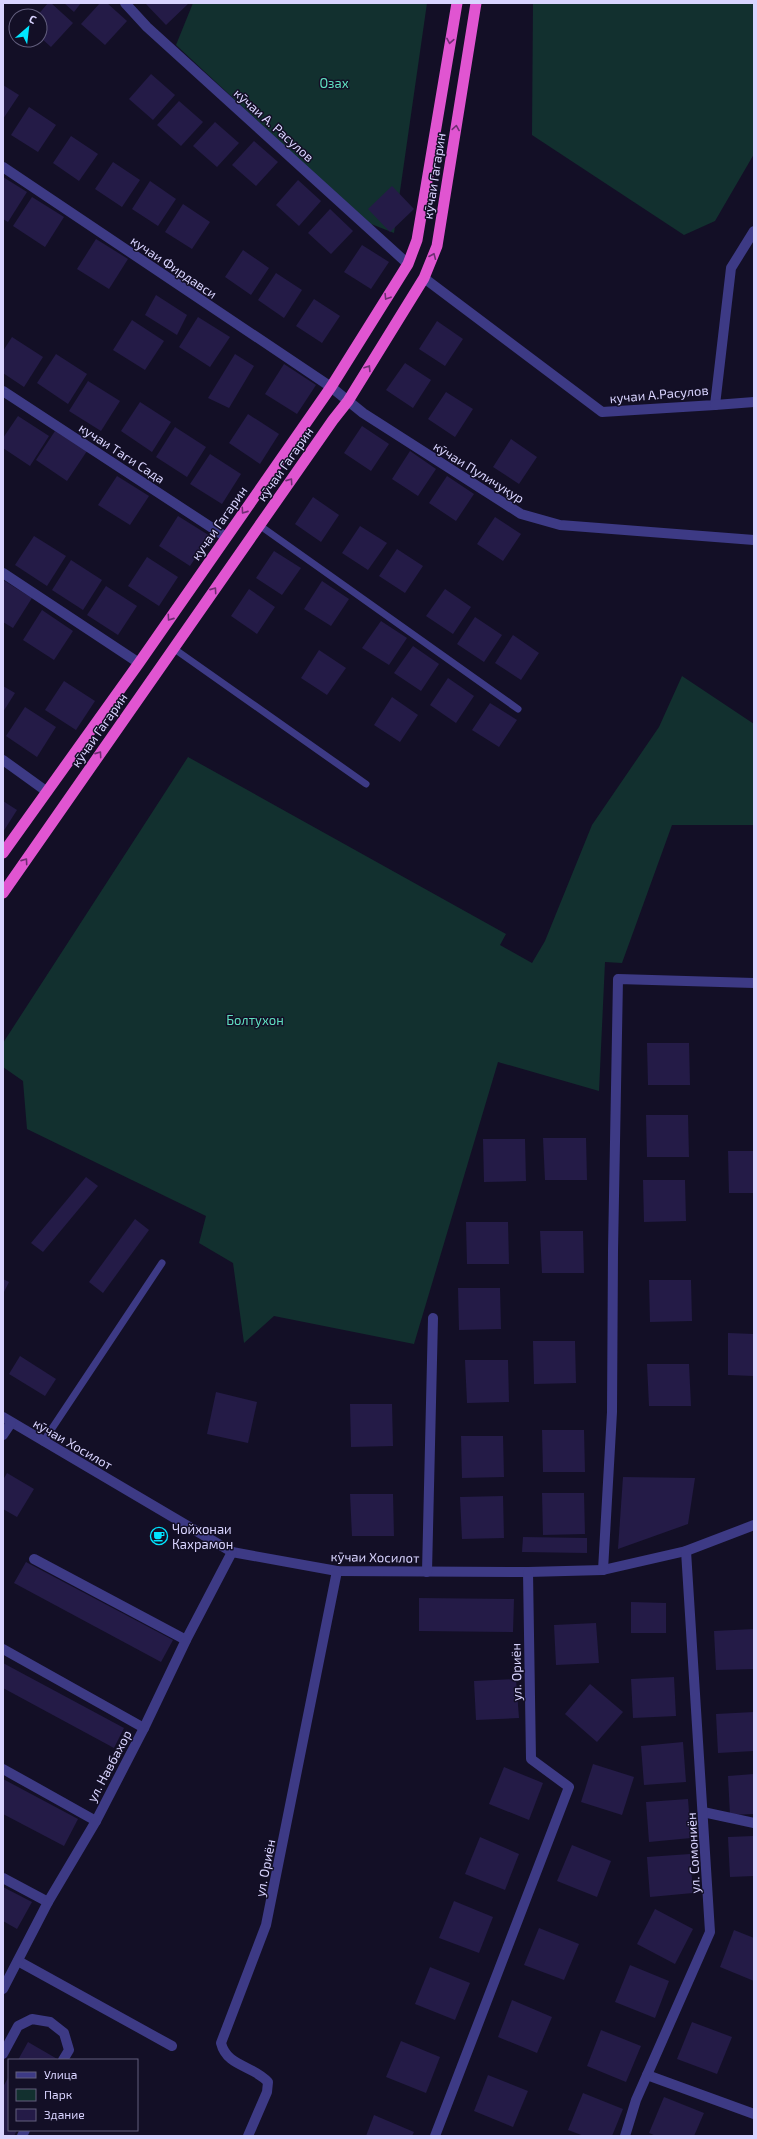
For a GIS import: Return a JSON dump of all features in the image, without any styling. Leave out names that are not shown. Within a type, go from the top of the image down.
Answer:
[{"type":"highway","name":"кӯчаи Гагарин","points":[[408,264],[417,240],[457,3]]},
{"type":"highway","name":"кӯчаи Гагарин","points":[[3,893],[259,525],[348,401],[424,278],[437,246],[476,3]]},
{"type":"highway","name":"кучаи Гагарин","points":[[46,791],[139,663],[331,387],[408,264]]},
{"type":"highway","points":[[3,853],[46,791]]},
{"type":"street","name":"кӯчаи А. Расулов","points":[[125,3],[147,27],[408,264]]},
{"type":"street","name":"кучаи Фирдавси","points":[[3,167],[331,387],[348,401]]},
{"type":"street","name":"кучаи А.Расулов","points":[[424,278],[602,412],[715,405],[731,268],[754,231]]},
{"type":"street","name":"кучаи Таги Сада","points":[[3,391],[226,537]]},
{"type":"street","name":"кӯчаи Пуличуқур","points":[[348,401],[363,413],[521,514],[560,525],[754,540]]},
{"type":"street","points":[[715,405],[754,402]]},
{"type":"street","points":[[3,573],[139,663]]},
{"type":"street","points":[[3,760],[46,791]]},
{"type":"street","points":[[603,1570],[612,1412],[618,978],[754,983]]},
{"type":"street","points":[[427,1572],[433,1318]]},
{"type":"street","points":[[3,1435],[7,1420]]},
{"type":"street","name":"кӯчаи Хосилот","points":[[7,1420],[232,1552],[336,1572],[528,1572],[603,1570],[686,1551],[754,1524]]},
{"type":"street","name":"ул. Сомониён","points":[[625,2136],[636,2100],[710,1932],[686,1551]]},
{"type":"street","name":"ул. Навбахор","points":[[3,1987],[18,1962],[48,1902],[96,1821],[144,1728],[186,1640],[232,1552]]},
{"type":"street","points":[[34,1559],[186,1640]]},
{"type":"street","name":"ул. Ориён","points":[[248,2136],[267,2092],[268,2082],[261,2074],[232,2060],[223,2052],[221,2043],[266,1925],[336,1572]]},
{"type":"street","name":"ул. Ориён","points":[[434,2136],[568,1787],[531,1759],[528,1572]]},
{"type":"street","points":[[3,1650],[144,1728]]},
{"type":"street","points":[[3,1769],[96,1821]]},
{"type":"street","points":[[703,1812],[754,1824]]},
{"type":"street","points":[[3,1878],[48,1902]]},
{"type":"street","points":[[18,1962],[172,2046]]},
{"type":"street","points":[[3,2052],[18,2026],[32,2019],[50,2022],[64,2033],[69,2050],[64,2059]]},
{"type":"street","points":[[647,2075],[754,2114]]},
{"type":"lane","points":[[259,525],[518,709]]},
{"type":"lane","points":[[173,648],[366,784]]},
{"type":"lane","points":[[44,1442],[162,1263]]},
{"type":"green space","name":"Озах","points":[[193,3],[427,3],[394,233],[366,222],[176,45]]},
{"type":"green space","points":[[533,3],[754,3],[754,154],[715,221],[684,235],[532,135]]},
{"type":"green space","name":"Болтухон","points":[[682,676],[754,724],[754,825],[672,825],[622,963],[605,962],[599,1091],[498,1062],[414,1344],[274,1316],[244,1343],[233,1263],[199,1243],[206,1216],[27,1129],[23,1081],[3,1067],[3,1043],[188,757],[506,934],[500,945],[532,963],[545,941],[592,825],[659,727]]},
{"type":"building","points":[[48,3],[51,3],[73,23],[51,47],[48,44],[48,8],[44,8]]},
{"type":"building","points":[[64,3],[81,3],[74,12]]},
{"type":"building","points":[[100,3],[107,3],[127,21],[105,45],[81,24]]},
{"type":"building","points":[[145,3],[189,3],[166,25]]},
{"type":"building","points":[[151,74],[175,95],[153,120],[129,99]]},
{"type":"building","points":[[3,85],[19,95],[3,119]]},
{"type":"building","points":[[179,101],[203,122],[181,146],[157,125]]},
{"type":"building","points":[[29,107],[56,125],[38,152],[11,135]]},
{"type":"building","points":[[215,122],[239,143],[217,167],[193,146]]},
{"type":"building","points":[[71,136],[98,154],[79,181],[53,163]]},
{"type":"building","points":[[254,141],[278,162],[256,186],[232,165]]},
{"type":"building","points":[[113,162],[140,180],[122,207],[95,189]]},
{"type":"building","points":[[3,177],[27,192],[8,222],[3,219]]},
{"type":"building","points":[[298,180],[321,201],[299,226],[276,205]]},
{"type":"building","points":[[150,181],[176,199],[158,226],[132,209]]},
{"type":"building","points":[[392,186],[414,209],[390,232],[368,209]]},
{"type":"building","points":[[32,197],[64,217],[45,247],[13,226]]},
{"type":"building","points":[[183,204],[210,222],[192,249],[165,232]]},
{"type":"building","points":[[330,209],[353,231],[331,254],[308,233]]},
{"type":"building","points":[[96,239],[128,259],[109,289],[77,269]]},
{"type":"building","points":[[362,245],[389,262],[371,289],[344,272]]},
{"type":"building","points":[[243,250],[269,268],[251,295],[225,277]]},
{"type":"building","points":[[276,273],[302,290],[284,318],[258,300]]},
{"type":"building","points":[[156,295],[187,315],[177,335],[145,315]]},
{"type":"building","points":[[314,299],[340,316],[322,343],[296,326]]},
{"type":"building","points":[[198,317],[230,337],[210,367],[179,347]]},
{"type":"building","points":[[132,320],[164,341],[145,370],[113,350]]},
{"type":"building","points":[[437,321],[463,339],[445,366],[419,349]]},
{"type":"building","points":[[12,337],[43,357],[24,387],[3,373],[3,351]]},
{"type":"building","points":[[56,354],[87,374],[68,404],[37,383]]},
{"type":"building","points":[[235,354],[254,366],[229,408],[208,398]]},
{"type":"building","points":[[405,363],[431,380],[413,408],[386,390]]},
{"type":"building","points":[[284,364],[316,385],[297,414],[265,394]]},
{"type":"building","points":[[88,381],[120,401],[101,431],[69,411]]},
{"type":"building","points":[[446,392],[473,409],[455,437],[428,419]]},
{"type":"building","points":[[140,402],[171,422],[152,452],[121,431]]},
{"type":"building","points":[[248,414],[279,434],[260,464],[229,443]]},
{"type":"building","points":[[18,416],[49,436],[30,466],[3,448],[3,438]]},
{"type":"building","points":[[362,426],[389,444],[371,471],[344,453]]},
{"type":"building","points":[[175,427],[206,447],[187,477],[156,457]]},
{"type":"building","points":[[55,431],[87,451],[67,481],[36,460]]},
{"type":"building","points":[[511,439],[537,457],[519,484],[493,467]]},
{"type":"building","points":[[410,451],[436,469],[418,496],[392,479]]},
{"type":"building","points":[[210,454],[241,474],[222,504],[190,484]]},
{"type":"building","points":[[117,476],[149,496],[130,525],[98,505]]},
{"type":"building","points":[[447,476],[474,494],[456,521],[429,503]]},
{"type":"building","points":[[313,497],[339,515],[321,542],[295,524]]},
{"type":"building","points":[[178,516],[210,536],[190,566],[159,546]]},
{"type":"building","points":[[495,517],[521,534],[503,561],[477,544]]},
{"type":"building","points":[[360,526],[387,543],[368,570],[342,553]]},
{"type":"building","points":[[34,536],[66,556],[47,586],[15,565]]},
{"type":"building","points":[[397,549],[423,566],[405,593],[379,576]]},
{"type":"building","points":[[274,551],[301,568],[282,595],[256,578]]},
{"type":"building","points":[[147,557],[178,577],[159,606],[128,586]]},
{"type":"building","points":[[71,560],[102,580],[83,610],[52,590]]},
{"type":"building","points":[[3,580],[32,598],[13,628],[3,622]]},
{"type":"building","points":[[322,581],[349,599],[331,626],[304,609]]},
{"type":"building","points":[[106,586],[137,606],[118,635],[87,615]]},
{"type":"building","points":[[249,589],[275,607],[257,634],[231,616]]},
{"type":"building","points":[[445,589],[471,607],[453,634],[426,616]]},
{"type":"building","points":[[42,610],[73,631],[54,660],[23,640]]},
{"type":"building","points":[[475,617],[502,635],[484,662],[457,644]]},
{"type":"building","points":[[381,621],[407,638],[389,665],[362,648]]},
{"type":"building","points":[[513,635],[539,653],[521,680],[495,663]]},
{"type":"building","points":[[413,646],[439,664],[421,691],[394,673]]},
{"type":"building","points":[[319,650],[346,668],[327,695],[301,678]]},
{"type":"building","points":[[448,678],[474,696],[456,723],[430,705]]},
{"type":"building","points":[[64,681],[95,701],[76,730],[45,710]]},
{"type":"building","points":[[3,686],[15,693],[3,712]]},
{"type":"building","points":[[392,697],[418,715],[400,742],[374,725]]},
{"type":"building","points":[[490,703],[517,720],[499,747],[472,730]]},
{"type":"building","points":[[25,707],[56,727],[37,757],[6,736]]},
{"type":"building","points":[[3,801],[17,810],[3,832]]},
{"type":"building","points":[[647,1043],[689,1043],[690,1085],[648,1085]]},
{"type":"building","points":[[646,1115],[688,1115],[689,1157],[647,1157]]},
{"type":"building","points":[[543,1138],[586,1138],[587,1180],[545,1180]]},
{"type":"building","points":[[483,1139],[525,1139],[526,1181],[484,1182]]},
{"type":"building","points":[[728,1151],[754,1151],[754,1193],[729,1193]]},
{"type":"building","points":[[86,1177],[98,1186],[43,1252],[31,1243]]},
{"type":"building","points":[[643,1180],[685,1180],[686,1221],[644,1222]]},
{"type":"building","points":[[135,1219],[149,1230],[103,1293],[89,1282]]},
{"type":"building","points":[[466,1222],[508,1222],[509,1264],[467,1264]]},
{"type":"building","points":[[540,1231],[583,1231],[584,1273],[542,1273]]},
{"type":"building","points":[[3,1279],[9,1282],[3,1294]]},
{"type":"building","points":[[649,1280],[691,1280],[692,1321],[650,1322]]},
{"type":"building","points":[[458,1288],[500,1288],[501,1329],[459,1330]]},
{"type":"building","points":[[728,1333],[754,1334],[754,1376],[728,1375]]},
{"type":"building","points":[[533,1341],[575,1341],[576,1383],[534,1384]]},
{"type":"building","points":[[20,1356],[56,1379],[45,1396],[9,1374]]},
{"type":"building","points":[[465,1360],[508,1360],[509,1402],[467,1403]]},
{"type":"building","points":[[647,1364],[689,1364],[691,1406],[649,1406]]},
{"type":"building","points":[[216,1392],[257,1402],[248,1443],[207,1434]]},
{"type":"building","points":[[350,1404],[392,1404],[393,1446],[351,1447]]},
{"type":"building","points":[[542,1430],[584,1430],[585,1472],[543,1472]]},
{"type":"building","points":[[461,1436],[503,1436],[504,1477],[462,1478]]},
{"type":"building","points":[[7,1473],[34,1489],[17,1517],[3,1509],[3,1480]]},
{"type":"building","points":[[623,1477],[695,1478],[688,1524],[618,1549]]},
{"type":"building","points":[[542,1493],[584,1493],[585,1534],[543,1535]]},
{"type":"building","points":[[350,1494],[393,1494],[394,1536],[352,1536]]},
{"type":"building","points":[[503,1496],[504,1538],[462,1539],[460,1497]]},
{"type":"building","points":[[523,1537],[587,1538],[587,1553],[522,1552]]},
{"type":"building","points":[[26,1562],[173,1640],[161,1662],[14,1583]]},
{"type":"building","points":[[419,1598],[514,1599],[513,1632],[419,1631]]},
{"type":"building","points":[[631,1602],[666,1603],[666,1633],[631,1633]]},
{"type":"building","points":[[596,1623],[599,1663],[556,1665],[554,1625]]},
{"type":"building","points":[[754,1629],[754,1669],[716,1670],[714,1631]]},
{"type":"building","points":[[3,1663],[124,1728],[114,1748],[3,1688]]},
{"type":"building","points":[[674,1677],[676,1716],[633,1718],[631,1679]]},
{"type":"building","points":[[516,1679],[519,1718],[476,1720],[474,1681]]},
{"type":"building","points":[[590,1684],[623,1712],[597,1742],[565,1714]]},
{"type":"building","points":[[754,1712],[754,1751],[718,1753],[716,1714]]},
{"type":"building","points":[[683,1742],[686,1782],[644,1785],[641,1746]]},
{"type":"building","points":[[593,1764],[634,1777],[622,1815],[581,1802]]},
{"type":"building","points":[[504,1767],[543,1783],[529,1820],[489,1804]]},
{"type":"building","points":[[754,1774],[754,1814],[730,1815],[728,1776]]},
{"type":"building","points":[[3,1779],[78,1819],[64,1846],[3,1814]]},
{"type":"building","points":[[688,1799],[691,1838],[649,1842],[646,1802]]},
{"type":"building","points":[[754,1836],[754,1876],[730,1877],[728,1837]]},
{"type":"building","points":[[480,1837],[519,1854],[505,1890],[465,1874]]},
{"type":"building","points":[[572,1845],[611,1861],[597,1897],[557,1881]]},
{"type":"building","points":[[690,1854],[693,1893],[650,1897],[647,1857]]},
{"type":"building","points":[[3,1887],[32,1902],[17,1929],[3,1921]]},
{"type":"building","points":[[454,1901],[493,1917],[479,1953],[439,1938]]},
{"type":"building","points":[[655,1909],[693,1929],[675,1964],[637,1944]]},
{"type":"building","points":[[539,1928],[579,1944],[564,1980],[524,1965]]},
{"type":"building","points":[[734,1930],[754,1938],[754,1981],[720,1967]]},
{"type":"building","points":[[630,1965],[669,1981],[655,2018],[615,2002]]},
{"type":"building","points":[[430,1967],[470,1983],[455,2020],[415,2004]]},
{"type":"building","points":[[512,2000],[552,2017],[537,2053],[498,2037]]},
{"type":"building","points":[[692,2022],[732,2037],[717,2074],[677,2059]]},
{"type":"building","points":[[601,2030],[641,2046],[626,2082],[587,2066]]},
{"type":"building","points":[[401,2041],[440,2057],[426,2093],[386,2077]]},
{"type":"building","points":[[28,2042],[57,2059],[19,2059]]},
{"type":"building","points":[[488,2075],[528,2091],[513,2127],[474,2111]]},
{"type":"building","points":[[8,2078],[8,2131],[16,2131],[14,2136],[3,2136],[3,2087]]},
{"type":"building","points":[[583,2093],[623,2109],[612,2136],[584,2136],[568,2130]]},
{"type":"building","points":[[664,2097],[704,2113],[694,2136],[656,2136],[649,2133]]},
{"type":"building","points":[[374,2115],[414,2132],[412,2136],[366,2136]]},
{"type":"place","name":"Чойхонаи Кахрамон","points":[[159,1536]]}]
